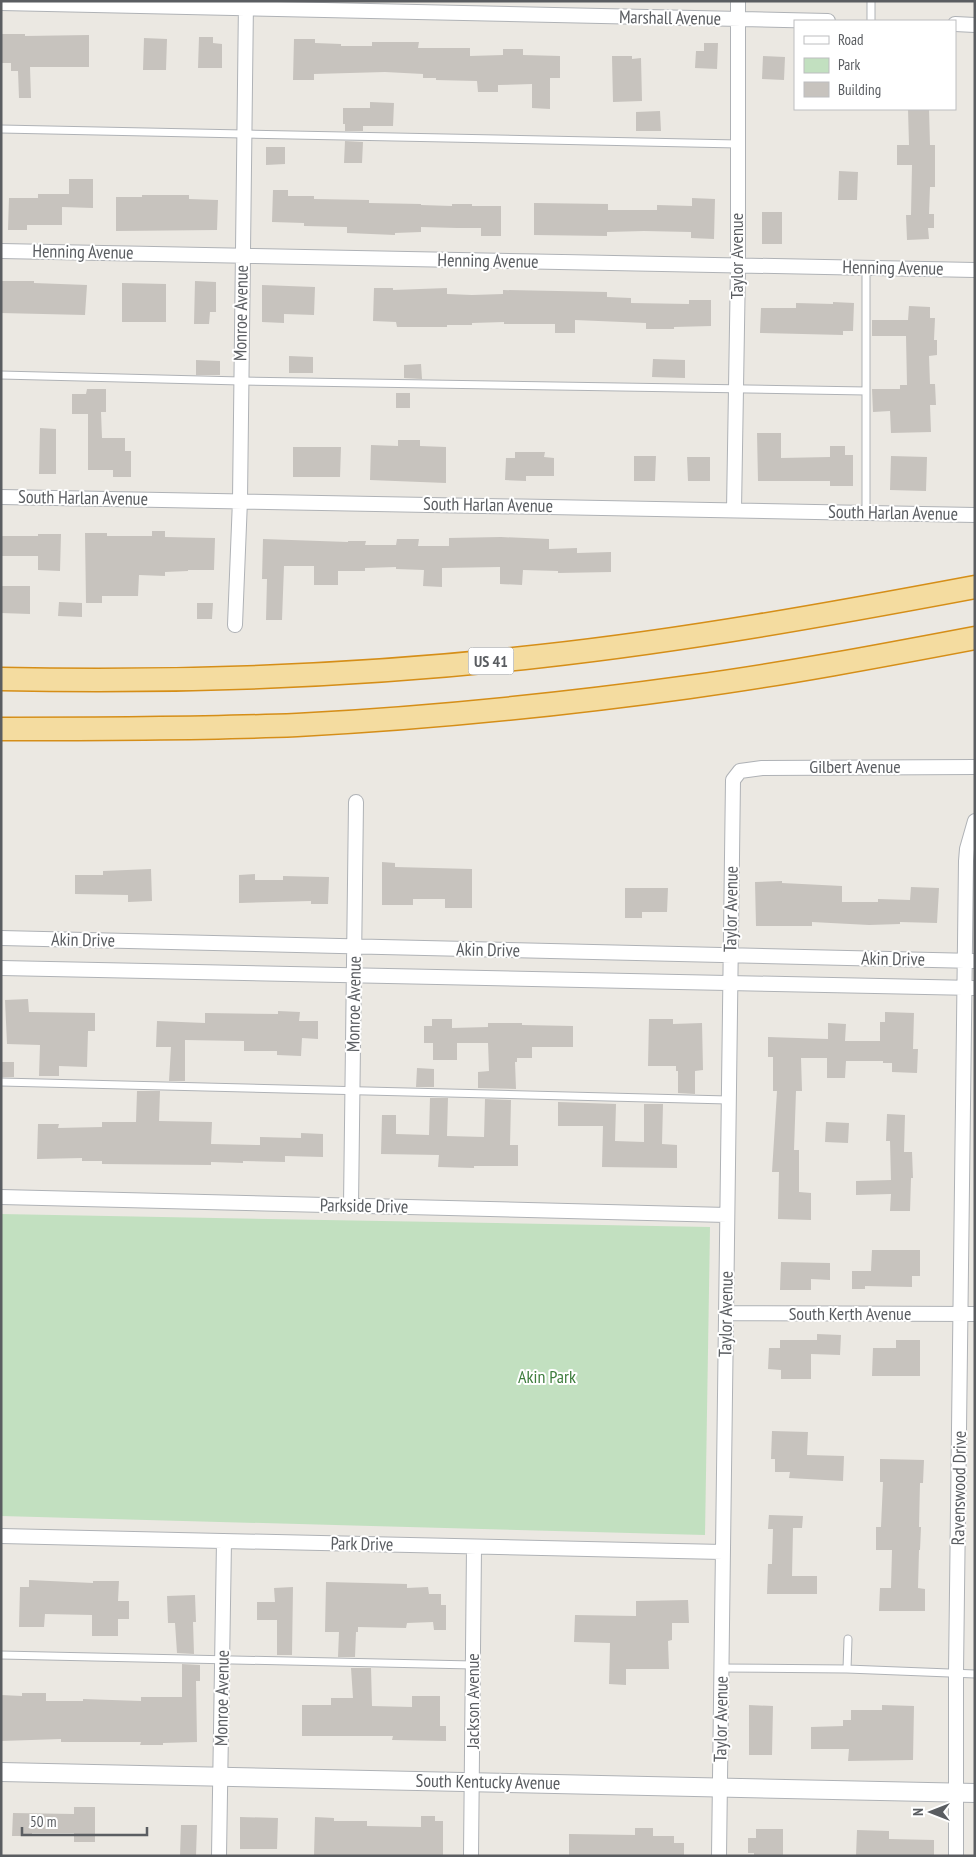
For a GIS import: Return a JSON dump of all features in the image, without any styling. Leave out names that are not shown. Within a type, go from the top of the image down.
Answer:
[{"type":"highway","name":"US 41","points":[[1,679],[144,680],[239,678],[394,670],[542,656],[688,638],[975,588]]},
{"type":"highway","points":[[1,728],[125,729],[237,727],[518,708],[689,687],[808,669],[975,638]]},
{"type":"street","name":"Taylor Avenue","points":[[734,510],[738,266],[738,1]]},
{"type":"street","name":"Marshall Avenue","points":[[1,3],[246,5],[794,21]]},
{"type":"street","name":"Monroe Avenue","points":[[235,624],[240,500],[246,5]]},
{"type":"street","points":[[956,24],[975,25]]},
{"type":"street","name":"Henning Avenue","points":[[1,251],[975,270]]},
{"type":"street","name":"South Harlan Avenue","points":[[1,497],[975,515]]},
{"type":"street","name":"Gilbert Avenue","points":[[737,773],[748,769],[762,768],[975,767]]},
{"type":"street","name":"Taylor Avenue","points":[[719,1856],[732,785],[734,776],[737,773]]},
{"type":"street","name":"Monroe Avenue","points":[[351,1206],[356,802]]},
{"type":"street","name":"Ravenswood Drive","points":[[956,1856],[956,1673],[968,1314],[970,961],[966,854],[974,825]]},
{"type":"street","name":"Akin Drive","points":[[1,938],[970,961]]},
{"type":"street","name":"Akin Drive","points":[[1,968],[970,988]]},
{"type":"street","name":"Parkside Drive","points":[[1,1197],[727,1215]]},
{"type":"street","name":"South Kerth Avenue","points":[[726,1313],[968,1314]]},
{"type":"street","name":"Park Drive","points":[[1,1536],[722,1552]]},
{"type":"street","name":"Monroe Avenue","points":[[219,1856],[224,1541]]},
{"type":"street","name":"Jackson Avenue","points":[[471,1856],[474,1547]]},
{"type":"street","name":"South Kentucky Avenue","points":[[1,1772],[975,1793]]},
{"type":"lane","points":[[872,1],[872,20]]},
{"type":"lane","points":[[1,129],[738,144]]},
{"type":"lane","points":[[866,268],[866,512]]},
{"type":"lane","points":[[1,375],[241,381],[866,391]]},
{"type":"lane","points":[[1,1082],[728,1100]]},
{"type":"lane","points":[[846,1669],[848,1639]]},
{"type":"lane","points":[[1,1655],[473,1665]]},
{"type":"lane","points":[[721,1668],[846,1669],[975,1674]]},
{"type":"green space","name":"Akin Park","points":[[1,1214],[710,1227],[705,1535],[1,1516]]},
{"type":"building","points":[[1,34],[25,34],[25,36],[89,35],[89,67],[30,67],[31,98],[19,98],[18,71],[11,71],[11,63],[1,63]]},
{"type":"building","points":[[199,37],[213,37],[213,43],[222,44],[222,68],[198,68]]},
{"type":"building","points":[[144,38],[167,39],[166,70],[143,70]]},
{"type":"building","points":[[294,39],[315,39],[315,43],[341,44],[341,46],[372,46],[372,42],[419,42],[418,48],[470,48],[470,56],[503,55],[503,49],[523,49],[523,55],[560,56],[560,78],[550,78],[550,109],[532,108],[532,84],[498,85],[498,92],[478,92],[477,81],[436,80],[436,78],[423,78],[423,74],[385,72],[314,74],[314,80],[293,80]]},
{"type":"building","points":[[704,43],[718,43],[717,69],[695,68],[696,51],[704,51]]},
{"type":"building","points":[[612,56],[632,56],[632,59],[641,58],[642,101],[613,102]]},
{"type":"building","points":[[763,56],[785,57],[784,80],[762,79]]},
{"type":"building","points":[[370,102],[394,103],[393,126],[363,126],[363,131],[345,131],[343,108],[370,108]]},
{"type":"building","points":[[908,110],[929,110],[930,145],[935,145],[935,187],[930,187],[929,214],[934,214],[934,228],[928,228],[929,239],[907,240],[906,215],[911,215],[912,165],[897,165],[897,145],[909,145]]},
{"type":"building","points":[[660,111],[661,131],[636,131],[636,112]]},
{"type":"building","points":[[345,141],[363,142],[362,163],[344,163]]},
{"type":"building","points":[[266,147],[285,147],[285,164],[266,165]]},
{"type":"building","points":[[839,171],[858,172],[857,200],[838,200]]},
{"type":"building","points":[[69,179],[93,179],[93,208],[62,207],[62,225],[27,225],[27,230],[8,230],[9,198],[38,198],[38,194],[69,194]]},
{"type":"building","points":[[273,190],[288,190],[288,196],[314,196],[314,199],[369,200],[369,203],[501,206],[501,236],[481,236],[481,228],[421,227],[421,232],[395,233],[395,235],[347,233],[347,227],[304,226],[304,223],[272,222]]},
{"type":"building","points":[[142,195],[189,195],[189,199],[218,200],[217,230],[116,231],[116,197],[142,197]]},
{"type":"building","points":[[692,198],[715,199],[714,239],[691,238],[691,232],[607,232],[607,236],[534,235],[534,203],[608,204],[608,210],[657,210],[657,205],[692,206]]},
{"type":"building","points":[[762,212],[782,212],[782,244],[762,244]]},
{"type":"building","points":[[1,281],[34,281],[34,283],[87,285],[85,315],[1,313]]},
{"type":"building","points":[[195,281],[216,282],[216,312],[210,312],[209,324],[194,324]]},
{"type":"building","points":[[122,283],[166,284],[166,322],[122,322]]},
{"type":"building","points":[[262,285],[315,287],[314,315],[284,314],[284,323],[262,322]]},
{"type":"building","points":[[374,288],[393,288],[393,290],[447,288],[447,294],[472,295],[503,294],[503,290],[607,292],[607,297],[631,298],[631,303],[689,304],[689,300],[711,300],[711,326],[646,329],[646,323],[575,320],[575,333],[555,333],[555,324],[504,324],[504,322],[447,325],[447,327],[397,327],[396,322],[373,321]]},
{"type":"building","points":[[833,302],[854,303],[853,331],[843,331],[843,335],[760,333],[761,308],[796,308],[796,303],[833,304]]},
{"type":"building","points":[[909,306],[930,307],[930,318],[935,318],[934,340],[937,340],[937,355],[929,356],[930,384],[935,384],[936,405],[930,405],[931,432],[891,433],[890,411],[873,412],[872,389],[900,389],[900,385],[907,385],[906,336],[872,336],[872,320],[908,320]]},
{"type":"building","points":[[289,356],[313,357],[313,373],[289,373]]},
{"type":"building","points":[[653,359],[685,360],[685,378],[652,377]]},
{"type":"building","points":[[196,360],[220,361],[220,375],[196,375]]},
{"type":"building","points":[[421,364],[422,379],[404,378],[404,365]]},
{"type":"building","points":[[87,389],[106,389],[106,412],[101,412],[102,438],[125,438],[125,451],[131,451],[131,477],[113,477],[113,470],[88,470],[88,414],[72,414],[72,394],[86,394]]},
{"type":"building","points":[[396,393],[410,393],[410,408],[396,408]]},
{"type":"building","points":[[40,428],[56,429],[56,474],[39,474]]},
{"type":"building","points":[[757,433],[781,433],[781,458],[830,457],[830,446],[845,446],[845,455],[853,455],[853,486],[830,486],[830,481],[758,481]]},
{"type":"building","points":[[398,440],[420,440],[420,446],[446,447],[446,483],[370,480],[371,445],[398,446]]},
{"type":"building","points":[[293,447],[341,447],[340,477],[293,477]]},
{"type":"building","points":[[515,452],[545,452],[544,457],[554,458],[554,476],[526,476],[526,481],[505,480],[506,458],[515,458]]},
{"type":"building","points":[[634,456],[656,456],[655,481],[634,481]]},
{"type":"building","points":[[891,456],[927,457],[926,491],[890,490]]},
{"type":"building","points":[[687,457],[710,457],[710,481],[688,481]]},
{"type":"building","points":[[152,531],[165,531],[165,537],[215,538],[214,570],[165,572],[165,576],[139,575],[138,596],[102,596],[102,603],[86,603],[85,533],[107,533],[107,536],[152,536]]},
{"type":"building","points":[[38,534],[61,534],[60,571],[38,570],[38,556],[1,556],[1,536],[38,536]]},
{"type":"building","points":[[501,537],[549,539],[549,549],[577,548],[577,553],[611,552],[611,572],[558,573],[558,571],[523,570],[522,585],[500,584],[500,567],[442,568],[442,587],[423,586],[424,570],[396,569],[396,567],[365,568],[365,571],[338,571],[338,585],[314,585],[314,566],[284,566],[282,620],[266,620],[267,579],[262,579],[263,539],[366,541],[365,545],[396,545],[397,539],[419,539],[418,546],[449,546],[449,538]]},
{"type":"building","points":[[1,586],[30,586],[30,614],[1,613]]},
{"type":"building","points":[[59,602],[82,603],[82,617],[58,616]]},
{"type":"building","points":[[197,603],[213,603],[212,619],[197,619]]},
{"type":"building","points":[[382,862],[395,863],[395,867],[472,869],[472,908],[445,908],[445,899],[413,899],[413,905],[382,905]]},
{"type":"building","points":[[151,869],[152,901],[128,902],[128,895],[75,894],[75,875],[103,875],[103,871]]},
{"type":"building","points":[[255,874],[255,880],[283,880],[283,876],[329,877],[328,904],[311,904],[311,901],[239,903],[239,875]]},
{"type":"building","points":[[782,881],[782,883],[842,886],[842,902],[878,902],[878,899],[910,900],[911,887],[939,888],[937,923],[900,922],[900,924],[869,925],[812,922],[812,926],[756,926],[755,882]]},
{"type":"building","points":[[625,888],[668,888],[667,912],[642,912],[642,918],[625,918]]},
{"type":"building","points":[[28,999],[29,1012],[95,1013],[95,1031],[88,1031],[87,1067],[59,1066],[59,1076],[39,1076],[40,1045],[7,1044],[5,1000]]},
{"type":"building","points":[[278,1011],[300,1012],[299,1021],[318,1021],[318,1039],[302,1038],[301,1056],[277,1055],[277,1051],[244,1051],[244,1041],[185,1040],[185,1081],[169,1081],[171,1047],[156,1047],[157,1021],[205,1023],[205,1013],[278,1014]]},
{"type":"building","points":[[885,1012],[914,1013],[913,1049],[918,1049],[917,1073],[892,1072],[892,1063],[883,1063],[883,1061],[846,1061],[845,1078],[827,1078],[827,1058],[801,1058],[802,1091],[796,1091],[794,1150],[799,1150],[799,1192],[811,1193],[811,1220],[778,1219],[779,1172],[772,1172],[777,1091],[773,1091],[773,1057],[768,1057],[768,1037],[828,1039],[828,1023],[846,1024],[845,1041],[880,1041],[880,1022],[885,1022]]},
{"type":"building","points":[[432,1019],[452,1019],[452,1028],[488,1027],[488,1023],[573,1026],[573,1047],[532,1047],[532,1058],[517,1058],[517,1062],[515,1062],[516,1089],[478,1088],[478,1072],[489,1071],[488,1043],[457,1043],[457,1060],[433,1060],[433,1043],[424,1043],[424,1026],[432,1026]]},
{"type":"building","points":[[649,1019],[673,1019],[673,1024],[702,1023],[703,1070],[695,1071],[695,1094],[678,1093],[678,1071],[676,1071],[676,1066],[648,1066]]},
{"type":"building","points":[[1,1062],[14,1062],[14,1077],[1,1077]]},
{"type":"building","points":[[417,1068],[434,1069],[434,1087],[416,1087]]},
{"type":"building","points":[[137,1091],[160,1091],[159,1121],[212,1122],[211,1144],[260,1145],[260,1137],[301,1138],[301,1133],[323,1134],[323,1157],[285,1156],[285,1162],[211,1162],[211,1165],[102,1164],[102,1161],[82,1161],[82,1158],[37,1159],[38,1124],[59,1124],[58,1128],[102,1127],[102,1122],[136,1122]]},
{"type":"building","points":[[430,1098],[448,1098],[447,1136],[484,1137],[485,1099],[511,1100],[510,1145],[518,1145],[518,1166],[438,1167],[439,1155],[381,1154],[382,1115],[396,1115],[396,1134],[429,1135]]},
{"type":"building","points":[[558,1102],[616,1104],[615,1141],[644,1142],[644,1104],[663,1104],[662,1144],[677,1145],[677,1168],[602,1167],[603,1126],[558,1126]]},
{"type":"building","points":[[887,1114],[905,1115],[904,1152],[912,1152],[913,1178],[911,1178],[910,1211],[890,1211],[891,1194],[856,1195],[856,1181],[891,1180],[890,1141],[886,1141]]},
{"type":"building","points":[[826,1122],[849,1123],[848,1143],[825,1142]]},
{"type":"building","points":[[872,1250],[920,1250],[920,1276],[912,1276],[912,1287],[865,1286],[865,1289],[852,1289],[852,1271],[871,1271]]},
{"type":"building","points":[[781,1262],[830,1263],[830,1280],[811,1279],[811,1290],[780,1290]]},
{"type":"building","points":[[817,1334],[841,1335],[840,1355],[811,1354],[811,1379],[781,1379],[781,1370],[768,1369],[769,1348],[780,1348],[780,1340],[817,1340]]},
{"type":"building","points":[[896,1340],[920,1340],[920,1376],[872,1376],[873,1348],[896,1348]]},
{"type":"building","points":[[772,1431],[808,1432],[807,1455],[844,1456],[843,1481],[789,1478],[790,1472],[775,1472],[775,1459],[771,1459]]},
{"type":"building","points":[[880,1459],[924,1460],[923,1483],[920,1483],[919,1527],[921,1527],[918,1588],[925,1589],[925,1611],[879,1611],[880,1588],[891,1588],[892,1550],[876,1550],[876,1527],[881,1527],[883,1482],[880,1482]]},
{"type":"building","points":[[769,1515],[803,1516],[802,1528],[793,1528],[792,1576],[817,1576],[817,1594],[767,1594],[768,1564],[772,1564],[773,1529],[768,1529]]},
{"type":"building","points":[[29,1580],[93,1583],[93,1581],[119,1581],[118,1601],[129,1601],[129,1619],[118,1619],[118,1636],[92,1636],[92,1615],[45,1614],[44,1627],[19,1627],[20,1587],[29,1587]]},
{"type":"building","points":[[326,1582],[407,1584],[407,1588],[428,1587],[429,1594],[441,1594],[441,1605],[446,1605],[446,1630],[434,1630],[433,1622],[407,1623],[406,1628],[358,1627],[355,1657],[338,1657],[339,1632],[325,1632]]},
{"type":"building","points":[[293,1587],[292,1655],[277,1655],[277,1620],[257,1620],[257,1602],[275,1602],[274,1588]]},
{"type":"building","points":[[195,1595],[196,1622],[193,1622],[194,1654],[177,1653],[175,1623],[168,1623],[167,1596]]},
{"type":"building","points":[[688,1600],[689,1623],[672,1623],[672,1640],[668,1641],[669,1669],[626,1669],[626,1685],[609,1684],[610,1643],[574,1642],[575,1615],[636,1616],[636,1601]]},
{"type":"building","points":[[182,1664],[200,1665],[200,1681],[196,1681],[197,1742],[140,1745],[141,1742],[61,1742],[61,1739],[1,1741],[1,1695],[22,1696],[22,1693],[46,1693],[46,1701],[83,1701],[83,1699],[141,1701],[141,1697],[182,1697]]},
{"type":"building","points":[[351,1668],[371,1668],[372,1706],[412,1707],[412,1696],[440,1696],[440,1726],[446,1726],[446,1741],[392,1740],[393,1736],[302,1736],[302,1705],[331,1705],[331,1698],[353,1698]]},
{"type":"building","points":[[749,1705],[773,1706],[772,1755],[749,1755]]},
{"type":"building","points":[[882,1705],[914,1706],[913,1760],[848,1761],[849,1749],[811,1749],[811,1727],[843,1726],[843,1720],[851,1720],[851,1710],[882,1710]]},
{"type":"building","points":[[74,1807],[95,1807],[95,1842],[74,1842],[74,1833],[32,1833],[32,1836],[12,1836],[13,1813],[74,1814]]},
{"type":"building","points":[[421,1816],[435,1816],[435,1821],[443,1821],[443,1856],[314,1856],[315,1817],[334,1818],[334,1821],[367,1821],[367,1826],[421,1827]]},
{"type":"building","points":[[240,1817],[278,1818],[277,1849],[240,1849]]},
{"type":"building","points":[[181,1825],[197,1825],[196,1856],[180,1856]]},
{"type":"building","points":[[635,1828],[653,1828],[653,1836],[674,1836],[674,1843],[684,1843],[684,1856],[569,1856],[569,1834],[635,1835]]},
{"type":"building","points":[[756,1829],[783,1829],[783,1856],[754,1856],[754,1853],[748,1853],[748,1838],[756,1838]]},
{"type":"building","points":[[857,1830],[889,1831],[889,1839],[934,1840],[934,1856],[856,1856]]}]
